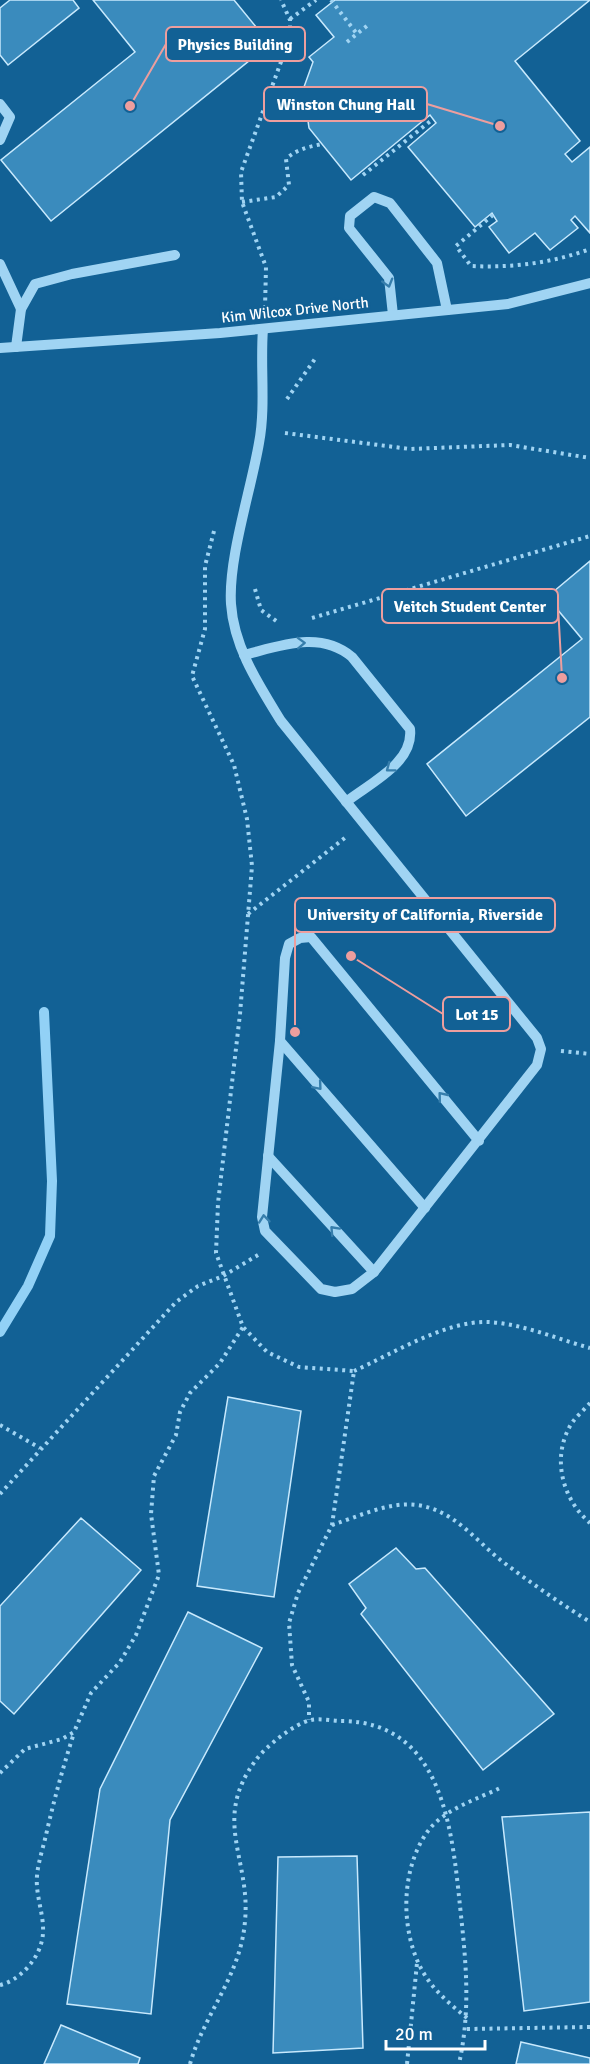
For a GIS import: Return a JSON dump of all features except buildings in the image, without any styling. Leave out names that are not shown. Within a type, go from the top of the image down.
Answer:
[{"type":"street","points":[[0,104],[10,117],[0,140]]},
{"type":"street","points":[[393,315],[388,278],[348,228],[350,216],[374,197],[390,203],[437,263],[447,310]]},
{"type":"street","points":[[16,347],[21,309],[35,284],[72,274],[175,255]]},
{"type":"street","points":[[0,264],[21,309]]},
{"type":"street","name":"Kim Wilcox Drive North","points":[[0,348],[263,328],[508,304],[590,283]]},
{"type":"street","points":[[263,328],[260,440],[231,585],[234,622],[244,655],[251,672],[281,721],[537,1038],[541,1049],[537,1065],[479,1141],[374,1272],[352,1288],[335,1292],[321,1289],[266,1231],[262,1217],[280,1041],[285,958],[290,944],[300,938],[311,938],[479,1141]]},
{"type":"street","points":[[244,655],[293,642],[330,642],[352,657],[410,729],[409,748],[401,760],[346,802]]},
{"type":"street","points":[[280,1041],[425,1208]]},
{"type":"street","points":[[268,1156],[374,1272]]},
{"type":"path","points":[[266,291],[266,267],[242,202],[241,172],[290,38],[290,20],[281,0]]},
{"type":"path","points":[[290,20],[316,0]]},
{"type":"path","points":[[331,0],[357,34]]},
{"type":"path","points":[[347,42],[368,25]]},
{"type":"path","points":[[359,210],[352,184],[433,119]]},
{"type":"path","points":[[242,202],[276,197],[289,185],[286,159],[293,152],[322,144]]},
{"type":"path","points":[[493,215],[456,246],[471,266],[496,267],[559,260],[590,249]]},
{"type":"path","points":[[286,401],[289,393],[316,356]]},
{"type":"path","points":[[282,445],[285,423]]},
{"type":"path","points":[[285,433],[410,449],[510,445],[590,458]]},
{"type":"path","points":[[310,618],[456,578],[590,536]]},
{"type":"path","points":[[255,578],[255,590],[261,610],[274,621],[288,625]]},
{"type":"path","points":[[248,914],[364,823]]},
{"type":"path","points":[[0,1494],[176,1302],[198,1286],[223,1276],[255,1258],[274,1240]]},
{"type":"path","points":[[354,1371],[440,1332],[470,1323],[506,1324],[590,1348]]},
{"type":"path","points":[[0,1984],[18,1976],[35,1959],[42,1943],[44,1926],[37,1894],[37,1875],[57,1783],[74,1732],[91,1694],[120,1662],[136,1635],[159,1575],[151,1514],[154,1476],[176,1434],[180,1412],[190,1393],[201,1379],[220,1363],[243,1327]]},
{"type":"path","points":[[590,1402],[569,1427],[560,1452],[562,1479],[570,1500],[590,1523]]},
{"type":"path","points":[[0,1425],[40,1448]]},
{"type":"path","points":[[332,1525],[385,1508],[416,1505],[458,1521],[500,1560],[543,1592],[590,1622]]},
{"type":"path","points":[[189,2064],[197,2038],[220,2000],[241,1949],[245,1921],[245,1891],[233,1834],[234,1805],[241,1785],[256,1758],[282,1736],[309,1720],[362,1721],[394,1734],[419,1756],[437,1786],[452,1833],[467,1986],[467,2029],[459,2064]]},
{"type":"path","points":[[0,1773],[25,1749],[62,1739],[74,1732]]},
{"type":"path","points":[[467,2019],[438,1994],[422,1971],[410,1934],[405,1889],[417,1851],[428,1831],[446,1814],[502,1787]]},
{"type":"path","points":[[407,2064],[418,1959]]},
{"type":"path","points":[[467,2029],[590,2027]]},
{"type":"waterway","points":[[0,1332],[28,1286],[50,1236],[52,1181],[44,1012]]},
{"type":"place","name":"Physics Building","points":[[130,106]]},
{"type":"place","name":"Winston Chung Hall","points":[[500,126]]},
{"type":"place","name":"Veitch Student Center","points":[[562,678]]},
{"type":"place","name":"Lot 15","points":[[351,956]]},
{"type":"place","name":"University of California, Riverside","points":[[295,1032]]}]
